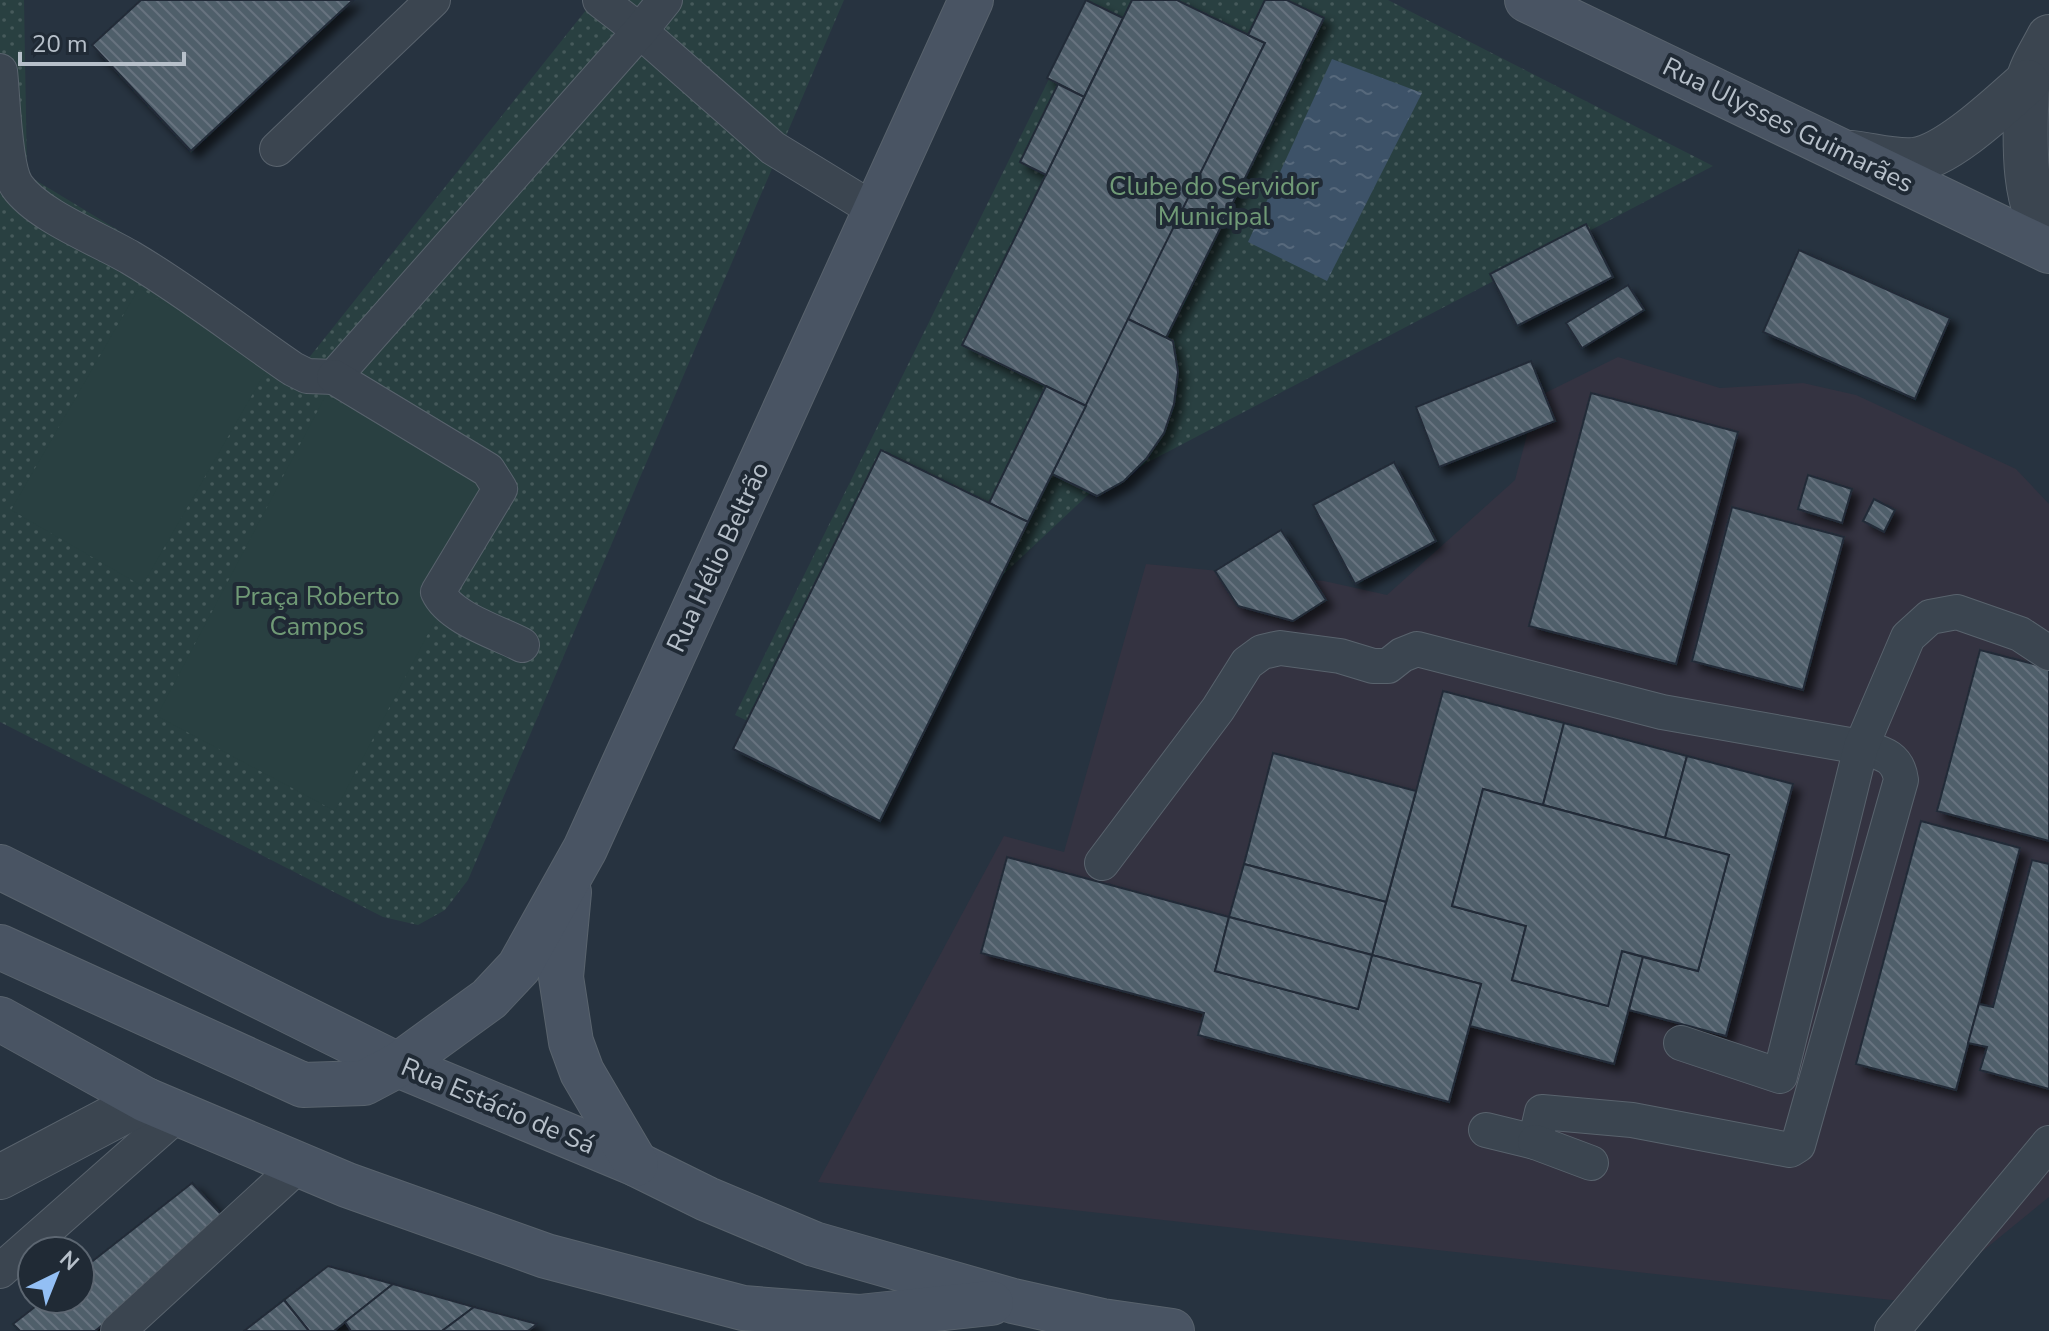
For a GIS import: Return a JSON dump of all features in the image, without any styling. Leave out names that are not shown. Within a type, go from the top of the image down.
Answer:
[{"type":"main road","name":"Rua Hélio Beltrão","points":[[0,947],[303,1085],[364,1083],[398,1065],[489,999],[519,967],[570,877],[971,0]]},
{"type":"main road","name":"Rua Ulysses Guimarães","points":[[1527,0],[2049,251]]},
{"type":"main road","name":"Rua Estácio de Sá","points":[[0,867],[398,1065],[636,1164],[707,1199],[814,1244],[1100,1326],[1172,1331]]},
{"type":"main road","points":[[570,877],[561,977],[571,1042],[582,1072],[636,1164]]},
{"type":"main road","name":"Rua Estácio de Sá","points":[[0,1019],[162,1107],[347,1185],[546,1256],[743,1308],[854,1324],[1013,1301]]},
{"type":"street","points":[[1844,152],[1916,161],[1947,147],[1973,130],[2027,82],[2049,37]]},
{"type":"street","points":[[2027,82],[2026,169],[2042,227],[2049,236]]},
{"type":"street","points":[[0,1177],[162,1107]]},
{"type":"lane","points":[[277,149],[433,0]]},
{"type":"lane","points":[[600,0],[640,31],[773,148],[876,211]]},
{"type":"lane","points":[[334,377],[665,0]]},
{"type":"lane","points":[[0,71],[12,176],[18,188],[56,218],[130,257],[293,369],[307,376],[334,377],[488,470],[500,489],[438,592],[454,612],[522,645]]},
{"type":"lane","points":[[1681,1043],[1780,1076],[1861,747],[1908,637],[1930,617],[1957,612],[2020,634],[2049,653]]},
{"type":"lane","points":[[1102,863],[1218,709],[1247,663],[1262,652],[1280,648],[1340,656],[1373,666],[1388,666],[1417,649],[1662,712],[1861,747],[1891,756],[1900,769],[1901,780],[1798,1145],[1790,1150],[1632,1120],[1542,1112],[1535,1142]]},
{"type":"lane","points":[[0,1271],[162,1107]]},
{"type":"lane","points":[[1486,1130],[1535,1142],[1591,1163]]},
{"type":"lane","points":[[1892,1331],[2049,1143]]},
{"type":"lane","points":[[118,1331],[299,1165]]},
{"type":"shaded area","points":[[1618,357],[1720,388],[1803,383],[1856,395],[2016,469],[2049,504],[2049,1197],[1919,1303],[818,1182],[1004,836],[1064,852],[1146,564],[1324,581],[1387,595],[1515,480],[1537,397]]},
{"type":"green space","name":"Praça Roberto Campos","points":[[0,0],[24,0],[27,175],[121,232],[300,369],[594,0],[844,0],[468,880],[445,910],[418,925],[383,917],[0,722]]},
{"type":"green space","name":"Clube do Servidor Municipal","points":[[1088,0],[1388,0],[1713,166],[1091,492],[992,585],[888,788],[735,715]]},
{"type":"green space","points":[[139,288],[270,364],[142,586],[11,510]]},
{"type":"green space","points":[[326,395],[504,489],[335,811],[157,716]]},
{"type":"water","points":[[1332,59],[1422,93],[1327,281],[1248,242]]},
{"type":"building","points":[[141,0],[353,0],[191,151],[92,45]]},
{"type":"building","points":[[1086,0],[1123,18],[1084,97],[1047,78]]},
{"type":"building","name":"Clube do Servidor Municipal","points":[[1132,0],[1177,0],[1265,43],[1086,406],[962,345]]},
{"type":"building","points":[[1265,0],[1287,0],[1324,18],[1166,338],[1128,319],[1265,43],[1248,35]]},
{"type":"building","points":[[1058,84],[1084,97],[1046,175],[1020,162]]},
{"type":"building","points":[[1586,224],[1613,277],[1517,326],[1490,274]]},
{"type":"building","points":[[1799,250],[1950,318],[1915,399],[1763,332]]},
{"type":"building","points":[[1628,285],[1644,310],[1582,348],[1566,323]]},
{"type":"building","points":[[1128,319],[1173,341],[1178,372],[1174,404],[1164,433],[1146,459],[1124,481],[1097,496],[1052,474]]},
{"type":"building","points":[[1531,361],[1555,421],[1439,467],[1416,407]]},
{"type":"building","points":[[1046,386],[1086,406],[1028,522],[989,503]]},
{"type":"building","points":[[1591,393],[1738,432],[1676,664],[1529,626]]},
{"type":"building","points":[[881,450],[1028,522],[880,821],[733,749]]},
{"type":"building","points":[[1394,462],[1436,541],[1355,584],[1313,505]]},
{"type":"building","points":[[1808,475],[1852,489],[1842,523],[1798,509]]},
{"type":"building","points":[[1874,499],[1895,510],[1884,532],[1863,521]]},
{"type":"building","points":[[1732,507],[1844,537],[1803,690],[1692,661]]},
{"type":"building","points":[[1281,530],[1326,600],[1293,621],[1238,606],[1215,571]]},
{"type":"building","points":[[1980,650],[2049,668],[2049,841],[1937,811]]},
{"type":"building","points":[[1443,691],[1564,723],[1543,805],[1483,789],[1452,906],[1526,926],[1512,980],[1608,1006],[1622,951],[1643,957],[1614,1064],[1470,1026],[1481,984],[1372,955]]},
{"type":"building","points":[[1564,723],[1687,756],[1665,838],[1543,805]]},
{"type":"building","points":[[1273,753],[1416,791],[1386,902],[1244,864]]},
{"type":"building","points":[[1687,756],[1793,784],[1726,1036],[1629,1010],[1643,957],[1698,971],[1729,855],[1665,838]]},
{"type":"building","points":[[1483,789],[1729,855],[1698,971],[1622,951],[1608,1006],[1512,980],[1526,926],[1452,906]]},
{"type":"building","points":[[1921,821],[2020,848],[1956,1090],[1856,1064]]},
{"type":"building","points":[[1007,857],[1229,917],[1215,971],[1358,1009],[1372,955],[1481,984],[1449,1102],[1198,1035],[1204,1013],[981,953]]},
{"type":"building","points":[[2032,860],[2049,864],[2049,1089],[1980,1070],[1987,1047],[1968,1043],[1979,1004],[1993,1007]]},
{"type":"building","points":[[1244,864],[1386,902],[1372,955],[1229,917]]},
{"type":"building","points":[[1229,917],[1372,955],[1358,1009],[1215,971]]},
{"type":"building","points":[[192,1183],[230,1224],[95,1331],[20,1331],[13,1324],[25,1315],[96,1315],[96,1258]]},
{"type":"building","points":[[328,1266],[393,1284],[334,1331],[309,1331],[284,1300]]},
{"type":"building","points":[[393,1284],[474,1307],[442,1331],[351,1331],[345,1322]]},
{"type":"building","points":[[284,1300],[309,1331],[244,1331]]},
{"type":"building","points":[[474,1307],[537,1324],[528,1331],[442,1331]]}]
